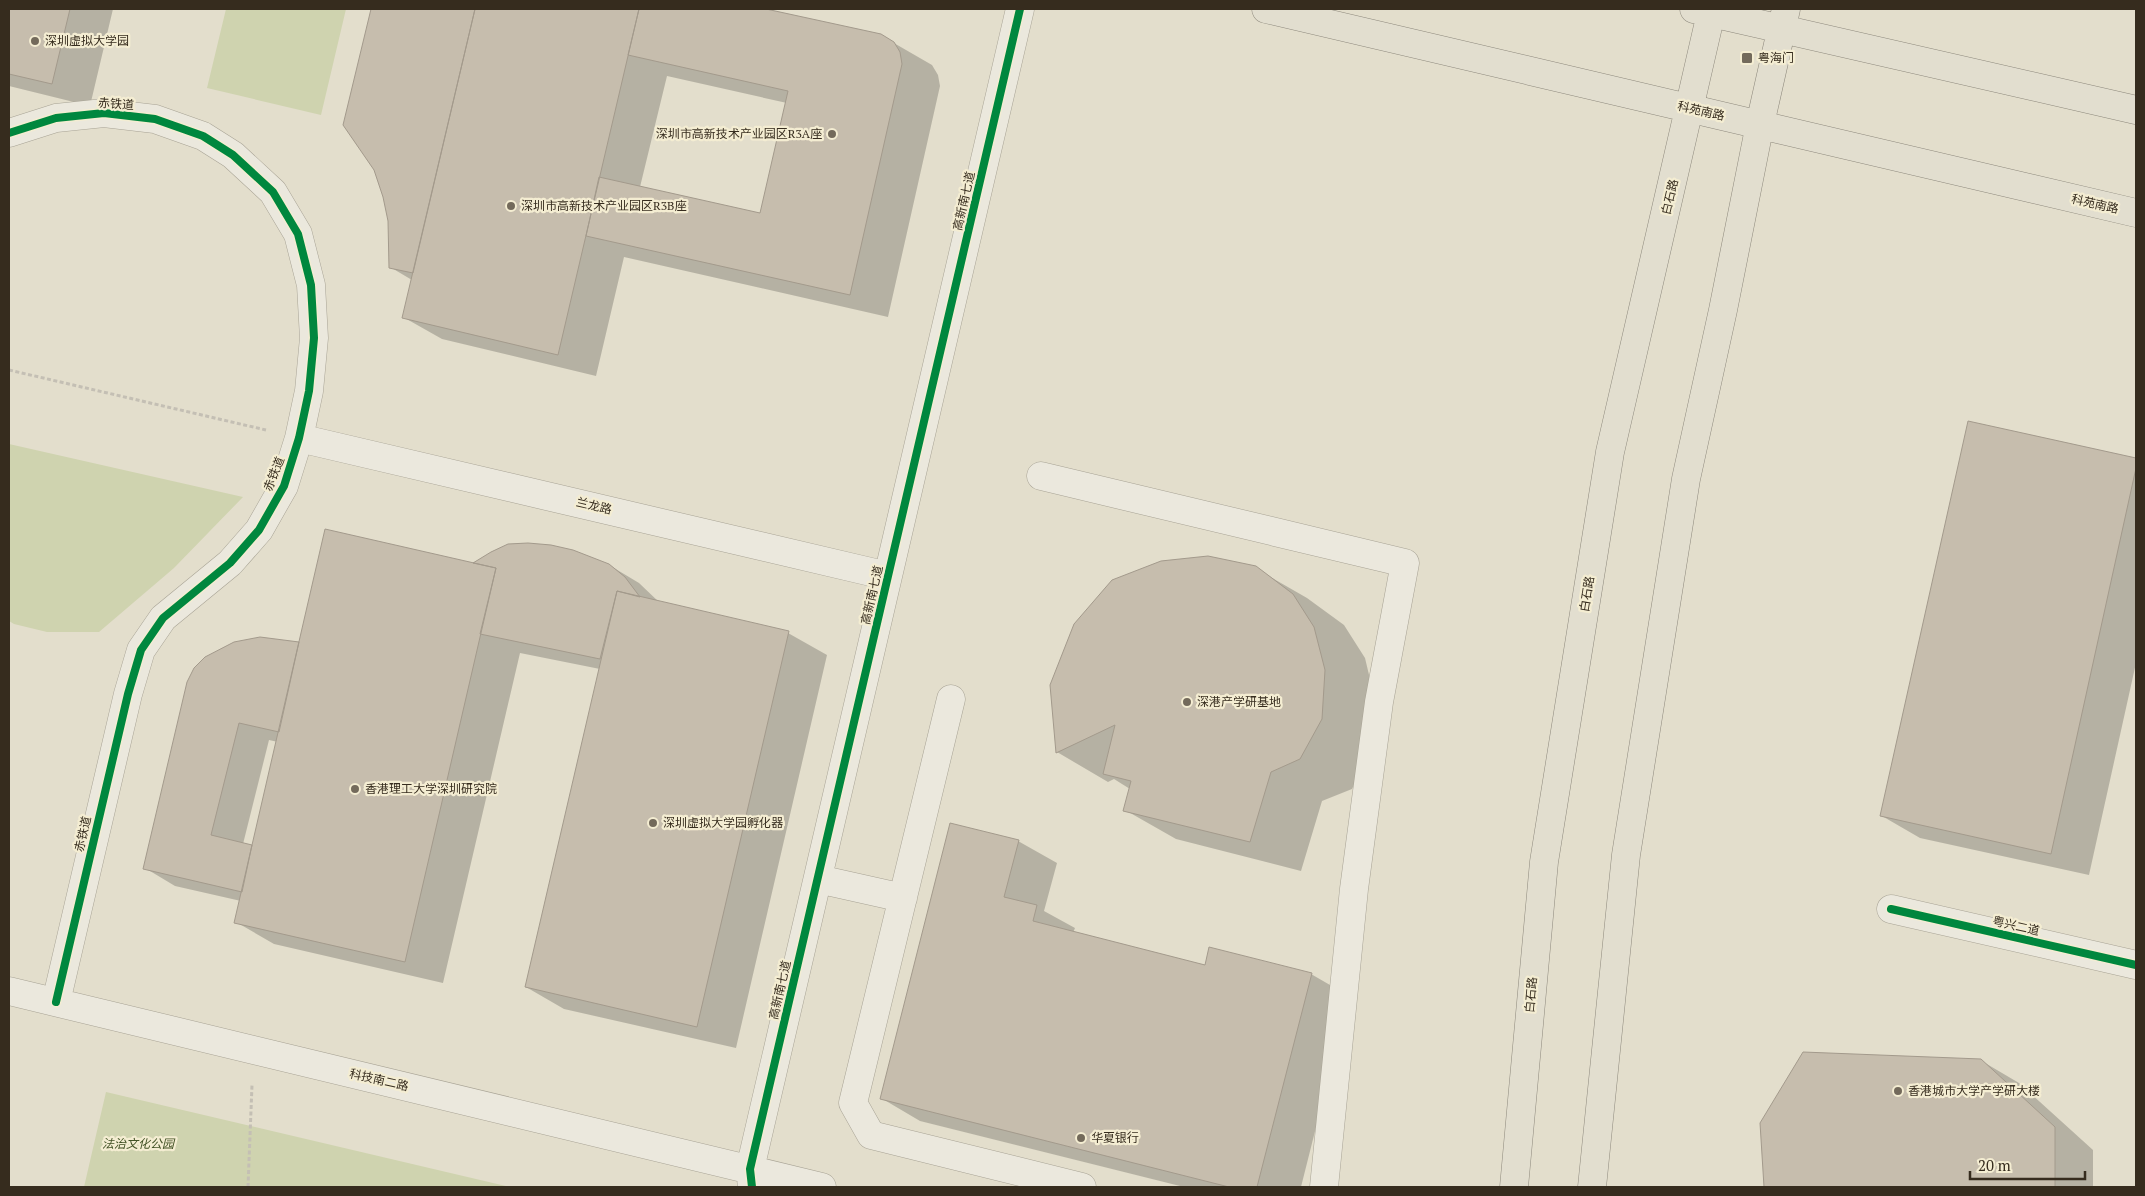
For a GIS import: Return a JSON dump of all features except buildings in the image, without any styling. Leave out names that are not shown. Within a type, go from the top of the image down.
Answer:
[{"type":"main road","name":"科苑南路","points":[[1266,9],[2136,213]]},
{"type":"main road","name":"白石路","points":[[1514,1187],[1544,862],[1610,452],[1691,108],[1706,10]]},
{"type":"main road","points":[[1706,10],[1784,19],[2136,110]]},
{"type":"main road","points":[[1592,1187],[1629,835],[1686,479],[1760,124],[1784,19]]},
{"type":"street","name":"高新南七道","points":[[751,1178],[818,878],[1020,9]]},
{"type":"street","name":"赤铁道","points":[[9,134],[56,118],[104,113],[156,119],[203,136],[233,155],[273,192],[298,234],[311,285],[314,338],[309,391],[300,438],[284,486],[259,530],[230,564],[163,618],[141,650],[128,694],[56,1002]]},
{"type":"street","name":"兰龙路","points":[[300,438],[888,576]]},
{"type":"street","points":[[1041,476],[1405,563],[1379,702],[1354,889],[1324,1187]]},
{"type":"street","points":[[951,699],[853,1103],[872,1136],[1070,1186]]},
{"type":"street","points":[[818,878],[903,898]]},
{"type":"street","name":"粤兴二道","points":[[1891,909],[2136,965]]},
{"type":"street","name":"科技南二路","points":[[9,991],[254,1050],[751,1178],[822,1187]]},
{"type":"path","points":[[9,370],[300,438]]},
{"type":"path","points":[[248,1187],[254,1050]]},
{"type":"green space","points":[[226,9],[346,9],[321,115],[207,88]]},
{"type":"green space","points":[[9,444],[243,497],[174,568],[99,632],[47,632],[9,621]]},
{"type":"green space","name":"法治文化公园","points":[[106,1092],[510,1187],[84,1187]]},
{"type":"cycle path","points":[[752,1187],[750,1169],[1020,9]]},
{"type":"cycle path","points":[[9,133],[56,118],[104,113],[155,119],[203,136],[233,155],[273,192],[298,234],[311,285],[314,338],[309,391],[299,438],[284,486],[259,530],[230,563],[163,618],[141,650],[128,694],[56,1002]]},
{"type":"cycle path","points":[[1891,909],[2136,965]]},
{"type":"place","name":"深圳虚拟大学园","points":[[35,41]]},
{"type":"place","name":"粤海门","points":[[1747,58]]},
{"type":"place","name":"深圳市高新技术产业园区R3A座","points":[[832,134]]},
{"type":"place","name":"深圳市高新技术产业园区R3B座","points":[[511,206]]},
{"type":"place","name":"深港产学研基地","points":[[1187,702]]},
{"type":"place","name":"香港理工大学深圳研究院","points":[[355,789]]},
{"type":"place","name":"深圳虚拟大学园孵化器","points":[[653,823]]},
{"type":"place","name":"香港城市大学产学研大楼","points":[[1898,1091]]},
{"type":"place","name":"华夏银行","points":[[1081,1138]]}]
